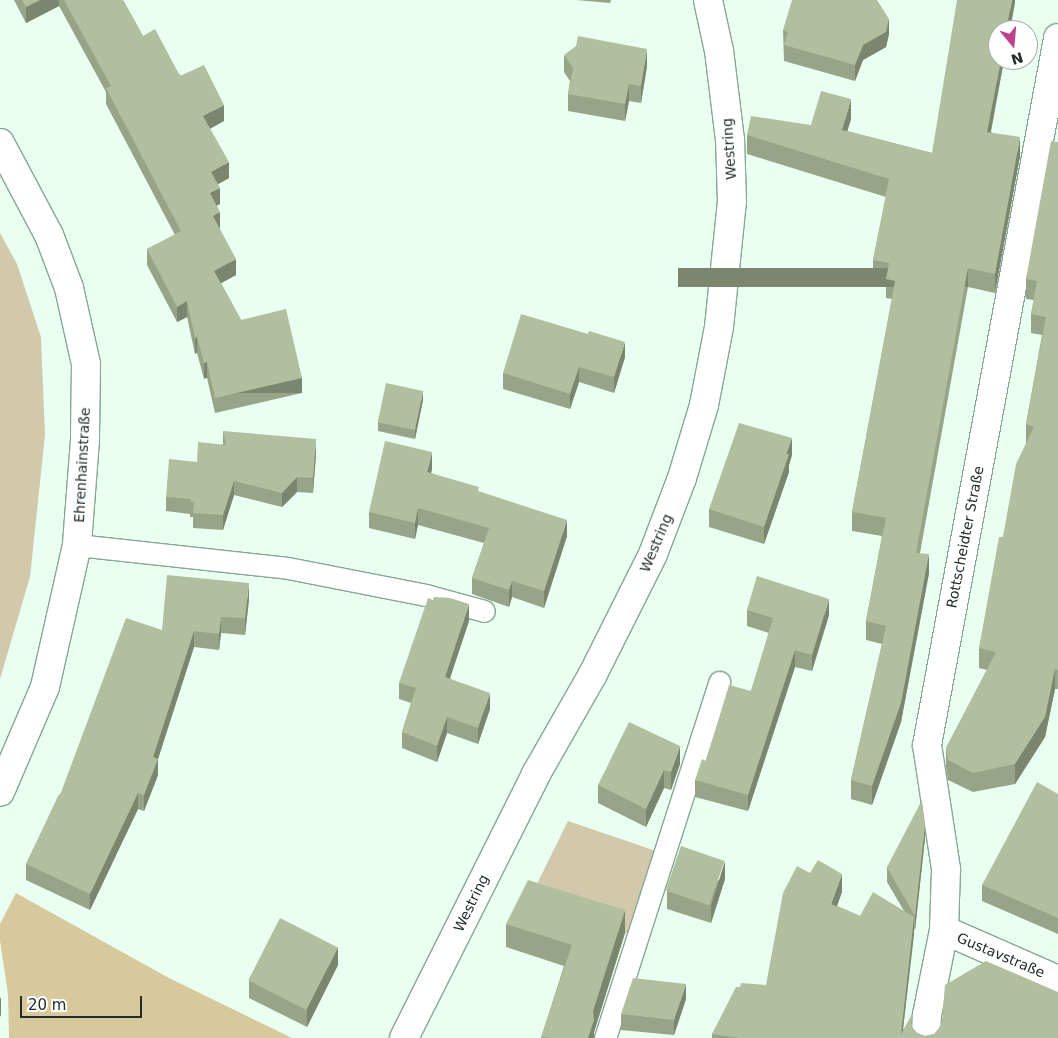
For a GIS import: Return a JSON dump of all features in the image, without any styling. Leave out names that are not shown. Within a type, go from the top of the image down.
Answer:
[{"type":"street","name":"Westring","points":[[404,1038],[536,774],[592,676],[653,554],[682,478],[704,404],[719,327],[732,202],[730,140],[719,50],[708,0]]},
{"type":"street","name":"Rottscheidter Straße","points":[[926,1038],[927,1015],[944,930],[946,869],[927,745],[1058,38]]},
{"type":"street","name":"Ehrenhainstraße","points":[[0,144],[49,235],[69,288],[86,364],[85,440],[78,546],[45,688],[0,792]]},
{"type":"street","name":"Gustavstraße","points":[[944,930],[1058,980]]},
{"type":"lane","points":[[78,546],[288,568],[426,595],[484,611]]},
{"type":"lane","points":[[605,1038],[719,682]]},
{"type":"shaded area","points":[[0,233],[17,264],[41,337],[45,435],[30,577],[0,679]]},
{"type":"shaded area","points":[[568,821],[656,851],[629,934],[528,902]]},
{"type":"shaded area","points":[[16,893],[169,978],[292,1038],[9,1038],[8,994],[0,941],[0,924]]},
{"type":"building","points":[[22,0],[40,0],[26,7]]},
{"type":"building","points":[[64,0],[123,0],[143,36],[155,29],[180,76],[204,65],[224,105],[203,116],[229,162],[211,172],[220,188],[210,193],[220,212],[213,216],[236,259],[214,271],[241,320],[286,309],[302,378],[215,398],[207,362],[204,363],[197,337],[195,338],[187,301],[177,307],[147,249],[181,231],[106,88],[111,86]]},
{"type":"building","points":[[792,0],[877,0],[889,19],[886,32],[863,45],[855,65],[784,45],[788,32],[783,30]]},
{"type":"building","points":[[957,0],[1012,0],[1008,20],[988,20],[988,70],[999,70],[987,132],[1020,137],[995,274],[968,268],[916,553],[929,554],[901,703],[872,786],[851,780],[886,626],[866,621],[886,518],[852,512],[895,281],[886,279],[889,263],[873,260],[889,179],[747,135],[751,116],[811,125],[821,91],[851,99],[842,130],[932,153]]},
{"type":"building","points":[[578,36],[647,49],[641,86],[629,84],[625,104],[568,94],[573,68],[564,55],[576,46]]},
{"type":"building","points":[[1051,141],[1058,142],[1058,670],[1055,669],[1045,717],[1015,764],[973,773],[948,760],[946,748],[996,652],[979,648],[999,537],[1003,537],[1016,464],[1034,427],[1026,424],[1046,317],[1031,314],[1037,281],[1026,279]]},
{"type":"building","points":[[521,314],[588,334],[589,331],[625,342],[614,377],[579,367],[570,394],[503,373]]},
{"type":"building","points":[[386,383],[423,391],[415,430],[378,422]]},
{"type":"building","points":[[739,423],[792,438],[786,454],[789,454],[764,527],[709,509]]},
{"type":"building","points":[[223,431],[316,439],[313,478],[297,477],[282,493],[234,481],[223,515],[193,513],[194,502],[190,502],[191,499],[166,497],[169,459],[197,462],[198,442],[226,445]]},
{"type":"building","points":[[385,441],[432,452],[427,472],[479,487],[478,491],[567,520],[544,591],[512,581],[509,590],[472,578],[489,528],[418,508],[415,523],[369,512]]},
{"type":"building","points":[[167,575],[249,583],[245,618],[221,617],[219,634],[194,631],[153,757],[158,759],[144,795],[138,793],[90,894],[26,864],[60,795],[126,618],[162,630]]},
{"type":"building","points":[[757,576],[829,599],[812,655],[795,650],[748,795],[695,780],[702,759],[706,761],[729,685],[751,691],[773,618],[747,610]]},
{"type":"building","points":[[434,597],[450,598],[469,604],[445,677],[490,693],[478,728],[447,717],[437,746],[402,732],[416,688],[399,683],[428,598],[433,600]]},
{"type":"building","points":[[629,722],[680,746],[671,772],[664,770],[646,809],[598,785]]},
{"type":"building","points":[[1037,782],[1058,794],[1058,918],[982,885]]},
{"type":"building","points":[[922,800],[925,824],[915,916],[887,867]]},
{"type":"building","points":[[681,846],[724,861],[709,905],[666,890]]},
{"type":"building","points":[[818,860],[842,874],[831,904],[860,916],[873,892],[914,917],[901,1034],[911,1016],[912,1027],[917,1033],[925,1036],[934,1034],[942,1021],[945,985],[986,961],[1058,992],[1058,1038],[740,1038],[712,1034],[736,987],[740,987],[741,983],[766,985],[783,893],[797,866],[810,873]]},
{"type":"building","points":[[528,880],[625,910],[593,1011],[594,1020],[588,1038],[541,1037],[572,945],[506,924]]},
{"type":"building","points":[[280,918],[338,948],[306,1010],[248,980]]},
{"type":"building","points":[[633,978],[686,984],[674,1020],[621,1014]]}]
